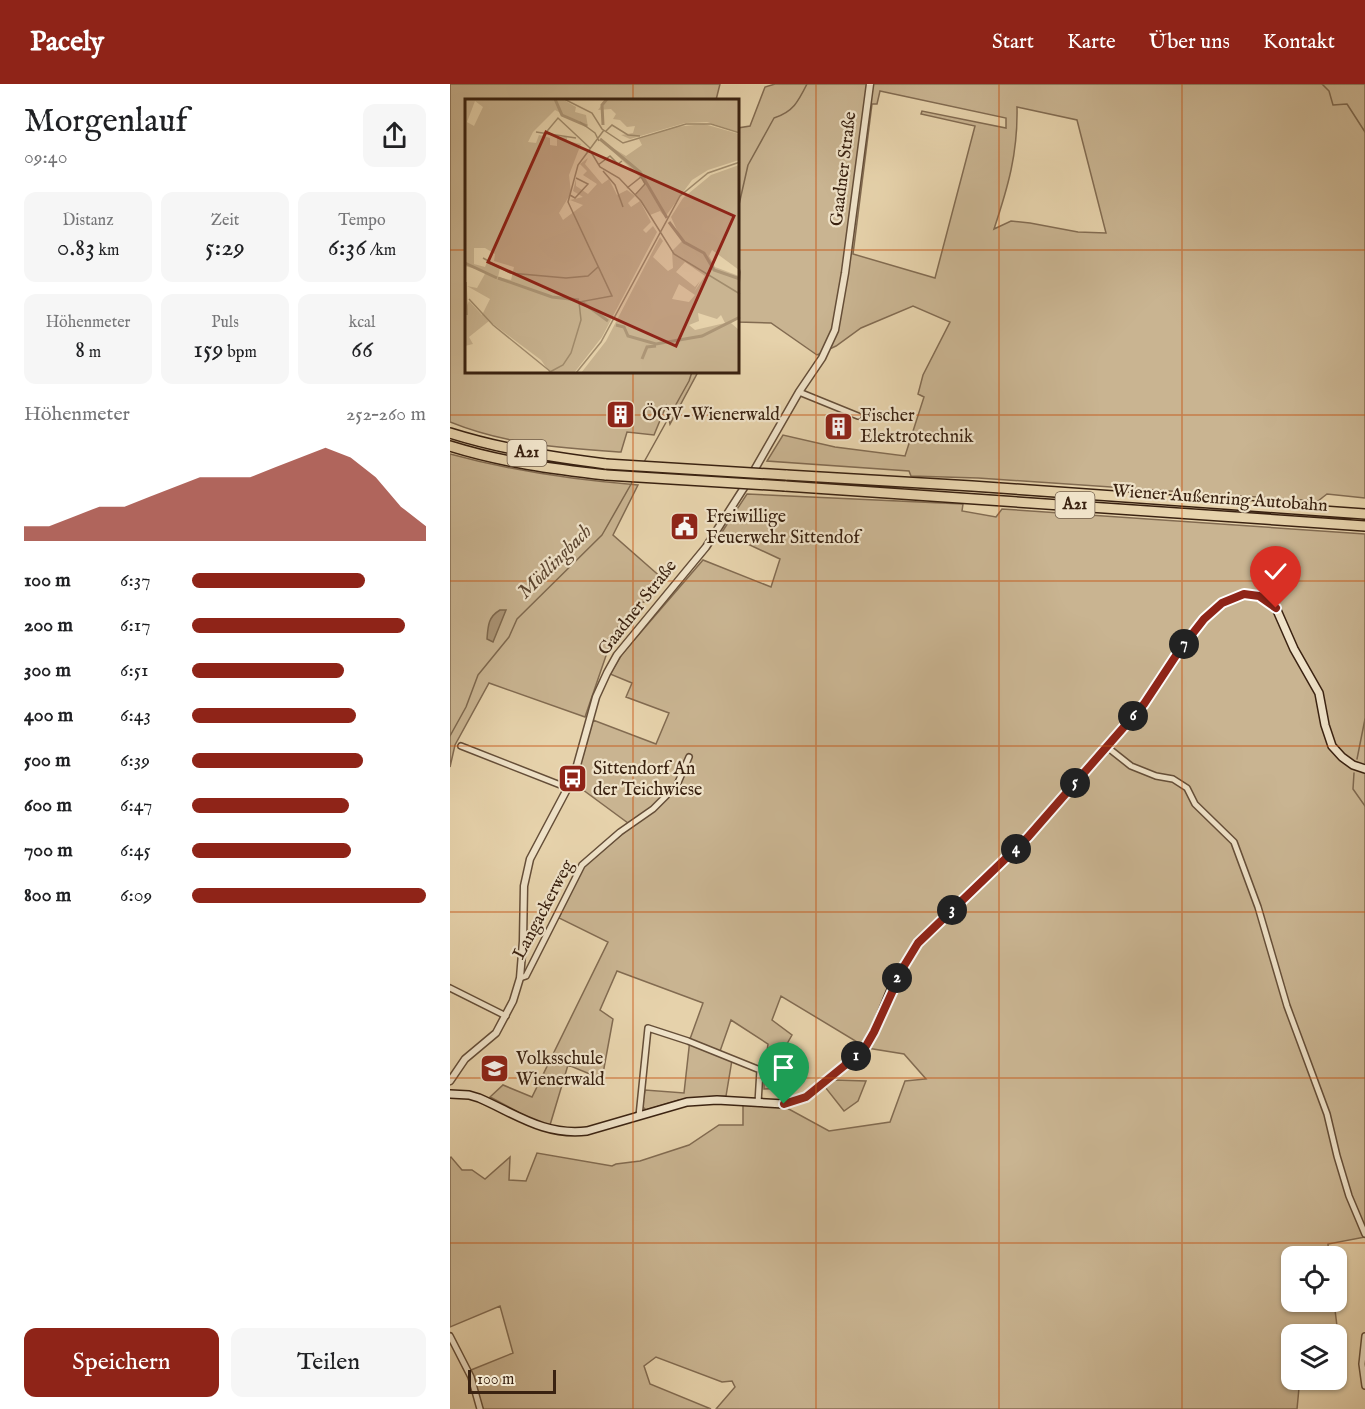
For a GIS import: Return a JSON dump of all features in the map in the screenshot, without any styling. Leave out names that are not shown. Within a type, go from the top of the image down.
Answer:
[{"type":"highway","name":"Wiener Außenring Autobahn","points":[[450,433],[479,442],[540,455],[606,464],[984,487],[1365,514]]},
{"type":"highway","name":"Wiener Außenring Autobahn","points":[[450,446],[539,467],[606,476],[1365,526]]},
{"type":"main road","points":[[450,1094],[478,1098],[542,1128],[560,1132],[587,1131],[687,1102],[702,1100],[784,1104],[806,1097],[866,1046],[891,990],[918,943],[1028,837],[1144,704],[1179,651],[1204,619],[1222,603],[1244,594],[1259,596],[1276,608],[1294,650],[1318,693],[1332,746],[1353,765],[1365,769]]},
{"type":"street","name":"Gaadner Straße","points":[[450,1081],[465,1059],[496,1033],[523,977],[524,886],[530,860],[578,764],[596,697],[606,673],[617,655],[717,532],[799,392],[822,358],[835,330],[845,273],[870,84]]},
{"type":"street","points":[[799,392],[858,416]]},
{"type":"street","points":[[461,746],[568,788]]},
{"type":"street","points":[[1107,747],[1131,766],[1156,776],[1173,779],[1187,788],[1195,804],[1234,842],[1258,907],[1287,1006],[1327,1114],[1349,1196],[1365,1234]]},
{"type":"street","name":"Langackerweg","points":[[523,977],[582,866],[620,832],[653,809],[677,785],[688,757]]},
{"type":"street","points":[[450,988],[506,1016]]},
{"type":"street","points":[[639,1116],[648,1028],[688,1041],[760,1071],[758,1102]]},
{"type":"street","points":[[450,1336],[471,1377],[480,1409]]},
{"type":"street","points":[[1365,1336],[1362,1364],[1365,1386]]},
{"type":"shaded area","points":[[450,84],[720,84],[716,99],[465,99],[465,374],[697,374],[670,424],[666,406],[654,435],[627,432],[621,452],[513,441],[450,422]]},
{"type":"shaded area","points":[[775,84],[1365,84],[1365,498],[1327,494],[1318,501],[978,478],[911,476],[909,471],[767,461],[783,435],[835,447],[905,456],[924,397],[918,394],[923,375],[950,322],[913,306],[861,328],[836,346],[817,355],[771,323],[740,322],[740,128],[750,126],[765,87]],"holes":[[[880,91],[1006,118],[1006,128],[922,111],[921,114],[975,126],[935,278],[853,254],[872,104],[877,104]],[[1017,107],[1077,120],[1106,233],[1078,232],[1011,221],[994,229],[1011,170],[1016,140]]]},
{"type":"shaded area","points":[[450,454],[543,474],[638,485],[613,535],[663,579],[644,602],[637,603],[607,641],[610,644],[585,717],[489,683],[455,745],[450,767]]},
{"type":"shaded area","points":[[747,494],[963,504],[962,511],[996,517],[1002,509],[1365,534],[1365,1237],[1328,1244],[1328,1246],[1281,1246],[1281,1312],[1335,1312],[1337,1324],[1281,1324],[1281,1390],[1299,1390],[1297,1409],[716,1409],[735,1387],[732,1381],[722,1382],[656,1357],[644,1366],[650,1384],[711,1409],[483,1409],[471,1370],[513,1353],[500,1306],[450,1327],[451,1157],[462,1170],[472,1170],[485,1179],[510,1157],[509,1180],[526,1181],[537,1153],[612,1166],[640,1161],[689,1145],[719,1125],[743,1125],[743,1105],[787,1108],[829,1131],[890,1122],[905,1081],[926,1079],[904,1054],[867,1048],[781,996],[772,1020],[792,1035],[772,1070],[788,1088],[764,1089],[768,1044],[731,1020],[719,1054],[732,1060],[726,1096],[679,1100],[646,1110],[642,1106],[645,1090],[684,1093],[690,1039],[703,1003],[617,971],[600,1010],[613,1019],[602,1079],[568,1065],[550,1125],[537,1122],[490,1097],[503,1085],[532,1097],[608,942],[559,918],[574,881],[582,868],[632,826],[575,784],[593,720],[656,744],[669,713],[626,697],[632,683],[610,674],[622,654],[703,560],[771,587],[780,559],[722,532]]},
{"type":"shaded area","points":[[500,610],[506,610],[493,642],[487,639],[488,626],[493,616]]},
{"type":"shaded area","points":[[834,1080],[866,1081],[858,1101],[844,1111],[825,1087]]},
{"type":"waterway","name":"Mödlingbach","points":[[740,200],[748,165],[774,118],[786,113],[794,106],[807,84]]},
{"type":"waterway","points":[[1322,84],[1329,91],[1333,105],[1347,104],[1365,132]]},
{"type":"waterway","name":"Mödlingbach","points":[[644,462],[691,374]]},
{"type":"waterway","name":"Mödlingbach","points":[[450,736],[466,707],[478,675],[509,637],[517,619],[602,535],[634,479]]},
{"type":"waterway","points":[[1357,759],[1365,719]]},
{"type":"waterway","points":[[1354,773],[1353,789],[1365,806]]},
{"type":"place","name":"ÖGV-Wienerwald","points":[[621,415]]},
{"type":"place","name":"Fischer Elektrotechnik","points":[[839,426]]},
{"type":"place","name":"Freiwillige Feuerwehr Sittendof","points":[[685,527]]},
{"type":"place","name":"Sittendorf An der Teichwiese","points":[[572,779]]},
{"type":"place","name":"Volksschule Wienerwald","points":[[495,1069]]},
{"type":"route","points":[[784,1104],[806,1097],[866,1046],[884,1011],[891,990],[918,943],[1028,837],[1144,704],[1179,651],[1204,619],[1222,603],[1244,594],[1259,596],[1276,608]]}]
